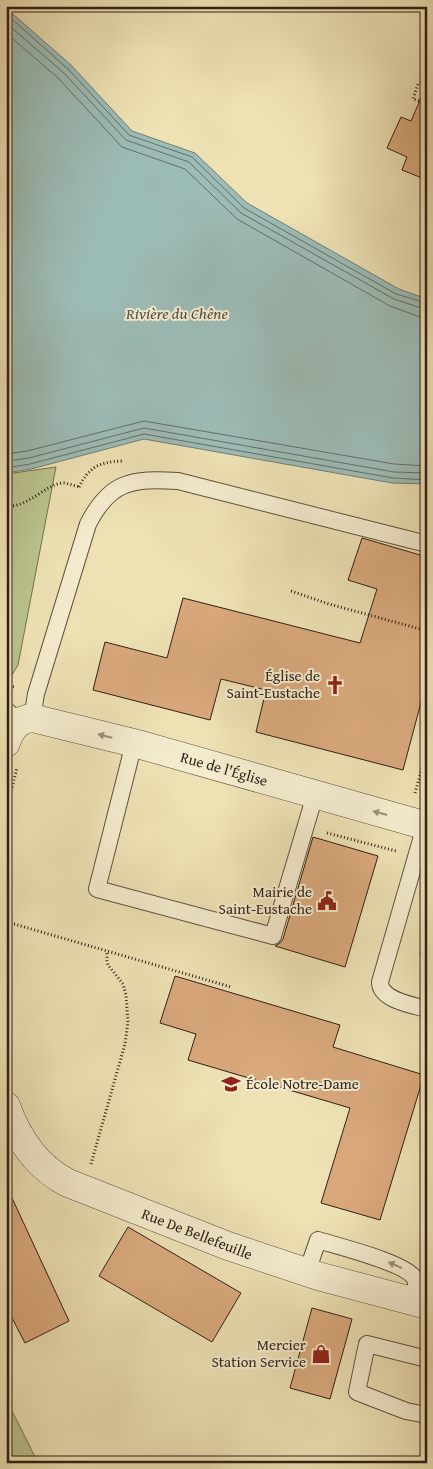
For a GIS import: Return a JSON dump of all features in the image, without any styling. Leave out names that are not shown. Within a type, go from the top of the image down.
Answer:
[{"type":"street","name":"Rue de l'Église","points":[[17,730],[134,743],[426,826]]},
{"type":"street","name":"Rue De Bellefeuille","points":[[6,1106],[26,1147],[42,1166],[60,1179],[237,1249],[307,1272],[420,1304]]},
{"type":"lane","points":[[17,730],[36,694],[88,524],[102,501],[108,494],[118,488],[145,480],[178,481],[427,544]]},
{"type":"lane","points":[[134,743],[97,889],[273,936],[315,795]]},
{"type":"lane","points":[[426,826],[380,987],[390,997],[427,1009]]},
{"type":"lane","points":[[427,1359],[367,1344],[357,1392],[406,1411],[427,1415]]},
{"type":"path","points":[[420,101],[413,99],[418,84],[427,81]]},
{"type":"path","points":[[6,506],[22,504],[56,484],[63,483],[79,487]]},
{"type":"path","points":[[292,591],[328,604],[424,630],[422,634],[427,635]]},
{"type":"path","points":[[6,685],[15,687]]},
{"type":"path","points":[[6,811],[17,730]]},
{"type":"path","points":[[415,794],[427,751]]},
{"type":"path","points":[[321,831],[403,853]]},
{"type":"path","points":[[6,917],[6,923],[231,987]]},
{"type":"path","points":[[427,941],[424,944],[421,955],[427,965]]},
{"type":"path","points":[[87,1163],[91,1164],[125,1044],[128,1022],[126,994],[123,984],[108,965],[107,951]]},
{"type":"green space","points":[[56,467],[18,665],[6,685],[6,474]]},
{"type":"green space","points":[[6,1399],[38,1463],[6,1463]]},
{"type":"water","name":"Rivière du Chêne","points":[[6,8],[71,65],[132,131],[195,153],[247,203],[399,289],[427,299],[427,484],[392,483],[144,439],[31,469],[6,473]]},
{"type":"building","points":[[427,84],[427,180],[402,170],[407,157],[387,148],[401,117],[411,121]]},
{"type":"building","name":"Église de Saint-Eustache","points":[[362,538],[427,557],[427,680],[403,770],[256,732],[266,690],[221,679],[210,720],[93,690],[105,642],[167,658],[183,598],[360,643],[377,589],[348,580]]},
{"type":"building","name":"Mairie de Saint-Eustache","points":[[313,837],[378,856],[345,967],[275,946],[283,939]]},
{"type":"building","points":[[175,976],[340,1025],[333,1047],[424,1075],[380,1220],[321,1203],[350,1108],[188,1060],[196,1034],[160,1023]]},
{"type":"building","points":[[6,1185],[69,1321],[25,1343],[6,1306]]},
{"type":"building","points":[[128,1227],[241,1293],[212,1342],[99,1276]]},
{"type":"building","name":"Mercier Station Service","points":[[312,1308],[352,1319],[330,1399],[290,1388]]},
{"type":"place","name":"Église de Saint-Eustache","points":[[335,685]]},
{"type":"place","name":"Mairie de Saint-Eustache","points":[[327,901]]},
{"type":"place","name":"École Notre-Dame","points":[[231,1084]]},
{"type":"place","name":"Mercier Station Service","points":[[321,1354]]}]
